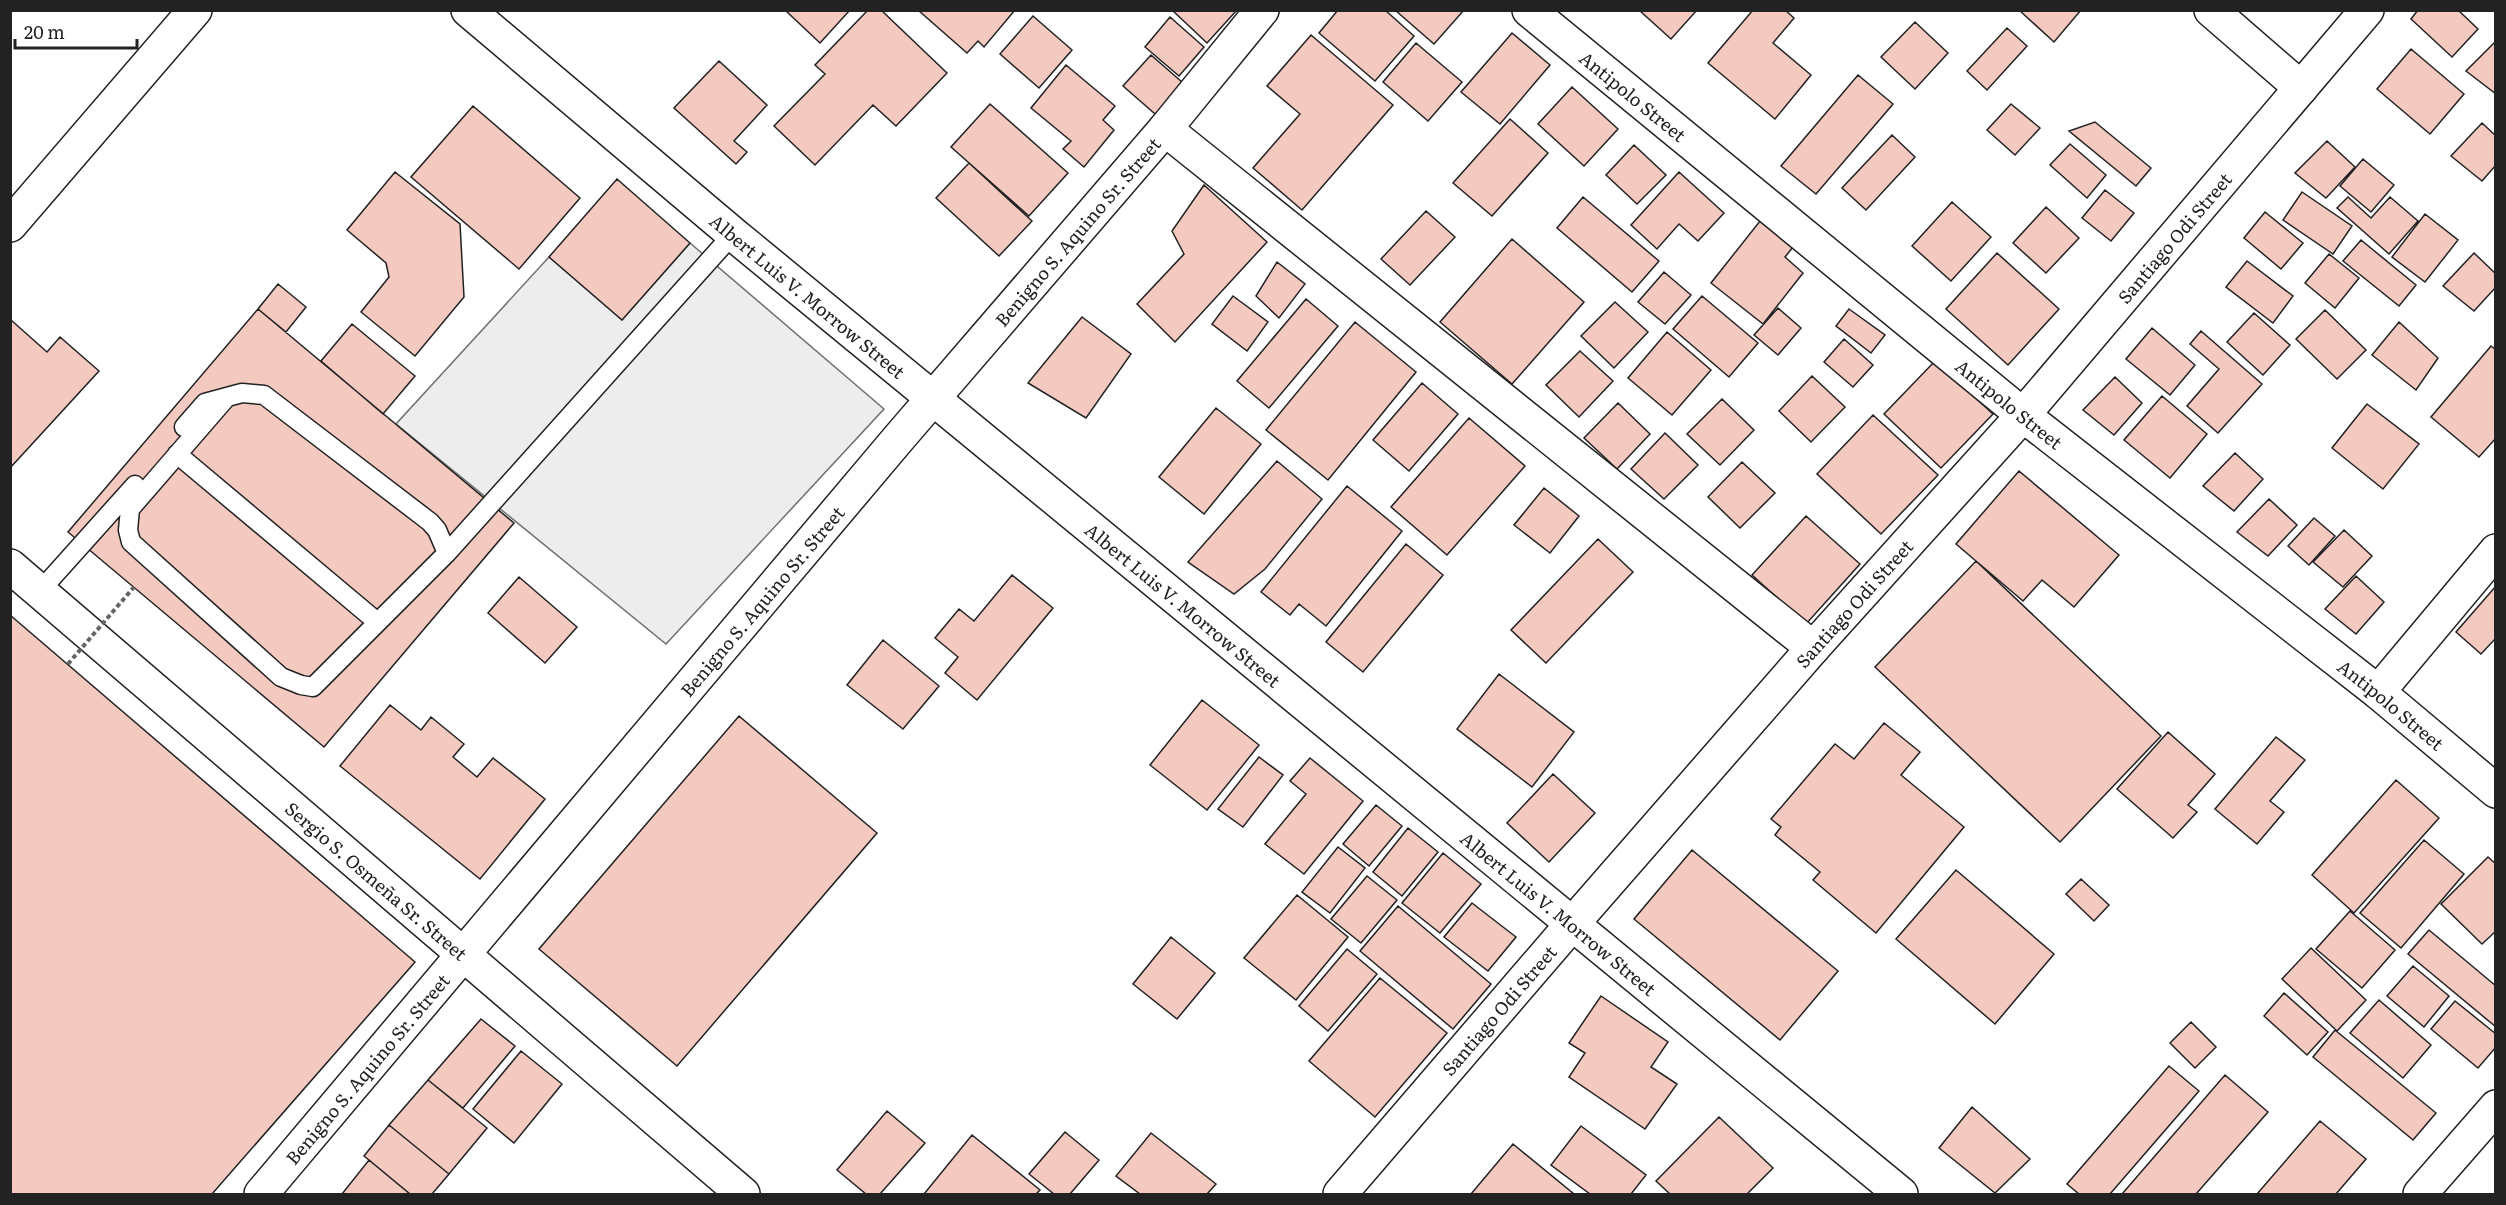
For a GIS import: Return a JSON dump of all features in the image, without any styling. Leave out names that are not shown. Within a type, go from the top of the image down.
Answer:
[{"type":"street","points":[[10,225],[195,10]]},
{"type":"street","name":"Albert Luis V. Morrow Street","points":[[468,10],[733,234],[1901,1194]]},
{"type":"street","name":"Benigno S. Aquino Sr. Street","points":[[261,1194],[933,399],[1165,129],[1262,10]]},
{"type":"street","name":"Antipolo Street","points":[[1529,10],[2023,415],[2378,692],[2496,791]]},
{"type":"street","points":[[2211,10],[2301,88]]},
{"type":"street","name":"Santiago Odi Street","points":[[1340,1194],[1814,648],[2023,415],[2367,10]]},
{"type":"street","points":[[1165,129],[1814,648]]},
{"type":"street","points":[[2378,692],[2496,551]]},
{"type":"street","name":"Sergio S. Osmeña Sr. Street","points":[[10,566],[743,1194]]},
{"type":"street","points":[[2420,1194],[2496,1107]]},
{"type":"lane","points":[[227,397],[130,510],[128,530],[131,542],[281,676],[301,685],[313,687],[376,621],[447,553],[733,234]]},
{"type":"lane","points":[[40,591],[205,403],[242,393],[264,395],[430,522],[437,530],[447,553]]},
{"type":"lane","points":[[177,454],[376,621]]},
{"type":"path","points":[[68,664],[134,587]]},
{"type":"shaded area","points":[[690,243],[884,409],[666,644],[396,424],[549,257],[622,320]]},
{"type":"building","points":[[785,10],[850,10],[820,43]]},
{"type":"building","points":[[868,10],[881,10],[947,73],[896,126],[873,105],[815,165],[774,126],[825,74],[815,65]]},
{"type":"building","points":[[918,10],[1015,10],[984,47],[978,41],[967,53]]},
{"type":"building","points":[[1172,10],[1237,10],[1207,43]]},
{"type":"building","points":[[1338,10],[1385,10],[1414,36],[1375,81],[1319,33]]},
{"type":"building","points":[[1395,10],[1464,10],[1434,44]]},
{"type":"building","points":[[1639,10],[1697,10],[1671,39]]},
{"type":"building","points":[[1753,10],[1785,10],[1794,18],[1773,43],[1811,75],[1775,119],[1708,63]]},
{"type":"building","points":[[2019,10],[2081,10],[2054,42]]},
{"type":"building","points":[[2418,10],[2458,10],[2478,29],[2452,57],[2411,19]]},
{"type":"building","points":[[1033,16],[1072,50],[1039,88],[1000,54]]},
{"type":"building","points":[[1170,17],[1204,47],[1179,76],[1145,47]]},
{"type":"building","points":[[1915,22],[1948,53],[1915,89],[1881,57]]},
{"type":"building","points":[[2007,28],[2027,46],[1987,90],[1967,71]]},
{"type":"building","points":[[1512,33],[1550,65],[1500,124],[1461,92]]},
{"type":"building","points":[[1311,35],[1393,105],[1302,210],[1253,168],[1300,114],[1267,86]]},
{"type":"building","points":[[2496,41],[2496,94],[2466,71]]},
{"type":"building","points":[[1416,43],[1462,82],[1428,121],[1383,82]]},
{"type":"building","points":[[2411,49],[2464,94],[2430,134],[2377,89]]},
{"type":"building","points":[[1151,55],[1190,89],[1162,120],[1123,86]]},
{"type":"building","points":[[719,61],[767,105],[734,141],[747,152],[736,164],[674,108]]},
{"type":"building","points":[[1066,65],[1115,106],[1103,120],[1114,130],[1084,167],[1063,149],[1071,141],[1031,108]]},
{"type":"building","points":[[1858,75],[1893,104],[1816,194],[1781,166]]},
{"type":"building","points":[[1572,87],[1618,129],[1584,166],[1538,124]]},
{"type":"building","points":[[990,104],[1068,173],[1029,216],[951,147]]},
{"type":"building","points":[[2011,104],[2040,128],[2015,155],[1987,130]]},
{"type":"building","points":[[473,106],[580,198],[519,269],[411,177]]},
{"type":"building","points":[[1510,119],[1548,153],[1492,216],[1453,183]]},
{"type":"building","points":[[2095,122],[2151,168],[2136,186],[2069,131]]},
{"type":"building","points":[[2482,123],[2496,136],[2496,165],[2482,181],[2451,156]]},
{"type":"building","points":[[1892,135],[1915,157],[1866,210],[1842,188]]},
{"type":"building","points":[[2327,141],[2355,167],[2326,198],[2295,173]]},
{"type":"building","points":[[2070,144],[2106,175],[2087,198],[2050,165]]},
{"type":"building","points":[[1634,145],[1666,175],[1637,204],[1606,175]]},
{"type":"building","points":[[2363,159],[2394,185],[2371,212],[2340,186]]},
{"type":"building","points":[[969,163],[1032,221],[999,256],[936,198]]},
{"type":"building","points":[[395,172],[460,224],[464,297],[415,356],[361,312],[389,277],[386,263],[347,230]]},
{"type":"building","points":[[1679,172],[1724,213],[1698,241],[1679,224],[1657,249],[1631,225]]},
{"type":"building","points":[[617,179],[690,243],[622,320],[549,257]]},
{"type":"building","points":[[1204,185],[1267,242],[1175,342],[1137,304],[1184,254],[1172,231]]},
{"type":"building","points":[[2105,190],[2134,213],[2111,241],[2082,218]]},
{"type":"building","points":[[2302,192],[2352,226],[2333,254],[2283,220]]},
{"type":"building","points":[[1583,197],[1659,261],[1632,292],[1557,228]]},
{"type":"building","points":[[2348,197],[2371,218],[2390,197],[2418,221],[2389,254],[2337,208]]},
{"type":"building","points":[[1952,202],[1991,237],[1951,281],[1912,246]]},
{"type":"building","points":[[2046,207],[2079,238],[2046,273],[2013,243]]},
{"type":"building","points":[[1426,211],[1455,237],[1410,285],[1381,259]]},
{"type":"building","points":[[2265,212],[2303,243],[2281,269],[2244,238]]},
{"type":"building","points":[[2425,214],[2458,240],[2425,282],[2392,257]]},
{"type":"building","points":[[1764,216],[1797,242],[1785,257],[1803,273],[1763,324],[1711,283]]},
{"type":"building","points":[[1512,239],[1584,302],[1512,384],[1440,322]]},
{"type":"building","points":[[2361,240],[2416,285],[2399,306],[2343,261]]},
{"type":"building","points":[[1997,253],[2059,309],[2008,365],[1946,309]]},
{"type":"building","points":[[2474,253],[2496,274],[2496,287],[2474,311],[2443,286]]},
{"type":"building","points":[[2329,254],[2359,278],[2335,308],[2305,283]]},
{"type":"building","points":[[2247,261],[2293,296],[2273,323],[2226,287]]},
{"type":"building","points":[[1277,262],[1305,284],[1279,318],[1256,296]]},
{"type":"building","points":[[1664,272],[1691,295],[1665,324],[1638,302]]},
{"type":"building","points":[[278,284],[306,307],[286,332],[258,309]]},
{"type":"building","points":[[1233,296],[1268,322],[1247,351],[1212,324]]},
{"type":"building","points":[[1702,296],[1758,343],[1729,377],[1673,329]]},
{"type":"building","points":[[1306,299],[1338,326],[1269,408],[1237,381]]},
{"type":"building","points":[[1615,302],[1648,332],[1614,368],[1581,336]]},
{"type":"building","points":[[1778,308],[1801,328],[1778,355],[1754,335]]},
{"type":"building","points":[[258,309],[514,523],[324,747],[68,532]]},
{"type":"building","points":[[1849,309],[1885,335],[1871,353],[1836,326]]},
{"type":"building","points":[[2325,310],[2366,350],[2337,379],[2296,339]]},
{"type":"building","points":[[2254,313],[2290,345],[2263,375],[2227,342]]},
{"type":"building","points":[[1082,317],[1131,354],[1086,418],[1028,383]]},
{"type":"building","points":[[11,320],[47,352],[60,337],[99,371],[10,468]]},
{"type":"building","points":[[1355,322],[1416,372],[1328,480],[1266,430]]},
{"type":"building","points":[[2399,322],[2438,358],[2416,390],[2372,355]]},
{"type":"building","points":[[352,324],[415,376],[383,414],[321,361]]},
{"type":"building","points":[[2152,328],[2195,365],[2170,395],[2126,359]]},
{"type":"building","points":[[2201,331],[2262,384],[2218,433],[2187,406],[2219,369],[2190,344]]},
{"type":"building","points":[[1667,332],[1711,370],[1672,415],[1628,378]]},
{"type":"building","points":[[1844,339],[1873,365],[1853,387],[1824,362]]},
{"type":"building","points":[[2491,346],[2496,350],[2496,438],[2479,457],[2431,417]]},
{"type":"building","points":[[1580,351],[1613,381],[1579,417],[1546,385]]},
{"type":"building","points":[[1935,361],[1993,414],[1941,468],[1884,414]]},
{"type":"building","points":[[1812,376],[1845,407],[1811,442],[1779,411]]},
{"type":"building","points":[[2115,377],[2142,403],[2114,435],[2083,410]]},
{"type":"building","points":[[1422,383],[1458,414],[1409,471],[1373,440]]},
{"type":"building","points":[[2162,396],[2207,434],[2170,478],[2124,440]]},
{"type":"building","points":[[1722,399],[1754,430],[1720,465],[1687,434]]},
{"type":"building","points":[[1618,403],[1650,434],[1617,469],[1584,438]]},
{"type":"building","points":[[2367,404],[2419,444],[2383,489],[2332,448]]},
{"type":"building","points":[[1216,408],[1261,444],[1204,514],[1159,477]]},
{"type":"building","points":[[1873,415],[1938,475],[1881,534],[1817,474]]},
{"type":"building","points":[[1469,418],[1525,466],[1447,555],[1391,507]]},
{"type":"building","points":[[1665,433],[1698,465],[1664,499],[1631,469]]},
{"type":"building","points":[[2235,453],[2263,479],[2234,511],[2203,486]]},
{"type":"building","points":[[1277,461],[1322,499],[1265,569],[1234,594],[1188,562]]},
{"type":"building","points":[[1742,462],[1775,493],[1740,528],[1708,497]]},
{"type":"building","points":[[2019,471],[2119,555],[2074,607],[2042,580],[2023,601],[1956,544]]},
{"type":"building","points":[[1347,486],[1402,531],[1326,626],[1299,604],[1290,615],[1261,592]]},
{"type":"building","points":[[1544,488],[1579,516],[1550,553],[1514,525]]},
{"type":"building","points":[[2269,499],[2297,525],[2268,556],[2237,532]]},
{"type":"building","points":[[1806,516],[1860,564],[1806,624],[1752,575]]},
{"type":"building","points":[[2314,518],[2335,536],[2309,565],[2288,546]]},
{"type":"building","points":[[2344,530],[2372,556],[2343,587],[2313,562]]},
{"type":"building","points":[[1598,539],[1633,572],[1546,663],[1511,630]]},
{"type":"building","points":[[1406,544],[1443,575],[1363,672],[1326,642]]},
{"type":"building","points":[[1976,561],[2161,736],[2060,842],[1875,667]]},
{"type":"building","points":[[1012,575],[1053,608],[977,700],[945,673],[958,657],[935,638],[959,609],[974,621]]},
{"type":"building","points":[[2356,576],[2384,602],[2356,634],[2325,609]]},
{"type":"building","points":[[519,577],[577,627],[545,663],[488,613]]},
{"type":"building","points":[[2496,586],[2496,638],[2481,654],[2456,632]]},
{"type":"building","points":[[10,615],[415,962],[212,1194],[10,1194]]},
{"type":"building","points":[[883,640],[939,686],[903,729],[847,685]]},
{"type":"building","points":[[1499,674],[1574,732],[1532,787],[1457,729]]},
{"type":"building","points":[[1202,700],[1259,745],[1207,810],[1150,765]]},
{"type":"building","points":[[390,705],[421,730],[431,717],[464,744],[453,757],[477,777],[493,758],[545,799],[480,879],[340,766]]},
{"type":"building","points":[[739,716],[877,833],[677,1066],[539,949]]},
{"type":"building","points":[[1884,723],[1920,752],[1901,775],[1964,827],[1876,933],[1813,880],[1820,872],[1775,835],[1781,827],[1771,819],[1835,744],[1854,759]]},
{"type":"building","points":[[2168,732],[2215,774],[2188,805],[2197,812],[2173,838],[2117,789]]},
{"type":"building","points":[[2276,737],[2305,760],[2270,801],[2284,812],[2257,844],[2215,809]]},
{"type":"building","points":[[1259,757],[1283,775],[1243,827],[1218,809]]},
{"type":"building","points":[[1310,758],[1363,801],[1304,874],[1265,844],[1306,794],[1290,781]]},
{"type":"building","points":[[1553,774],[1595,813],[1549,862],[1507,823]]},
{"type":"building","points":[[2396,780],[2439,818],[2354,913],[2312,875]]},
{"type":"building","points":[[1376,805],[1402,826],[1369,866],[1343,844]]},
{"type":"building","points":[[1408,828],[1438,852],[1402,896],[1373,872]]},
{"type":"building","points":[[2424,840],[2464,874],[2401,948],[2360,913]]},
{"type":"building","points":[[1338,847],[1365,868],[1330,913],[1302,892]]},
{"type":"building","points":[[1692,850],[1838,971],[1780,1040],[1634,919]]},
{"type":"building","points":[[1443,853],[1481,884],[1440,933],[1402,903]]},
{"type":"building","points":[[2488,857],[2496,864],[2496,931],[2482,944],[2441,904]]},
{"type":"building","points":[[1956,870],[2054,954],[1995,1024],[1896,939]]},
{"type":"building","points":[[1367,876],[1397,900],[1361,943],[1331,919]]},
{"type":"building","points":[[2081,879],[2109,905],[2094,921],[2066,894]]},
{"type":"building","points":[[1297,895],[1348,937],[1296,1000],[1244,958]]},
{"type":"building","points":[[1472,903],[1516,937],[1488,971],[1444,937]]},
{"type":"building","points":[[1398,906],[1491,984],[1453,1029],[1360,951]]},
{"type":"building","points":[[2350,911],[2395,950],[2362,988],[2316,949]]},
{"type":"building","points":[[2429,930],[2496,986],[2496,1027],[2408,954]]},
{"type":"building","points":[[1171,937],[1215,973],[1177,1019],[1133,984]]},
{"type":"building","points":[[2311,948],[2366,1000],[2337,1031],[2282,979]]},
{"type":"building","points":[[1347,949],[1377,974],[1328,1031],[1299,1006]]},
{"type":"building","points":[[2413,966],[2449,996],[2424,1027],[2387,996]]},
{"type":"building","points":[[1380,978],[1447,1033],[1375,1117],[1309,1061]]},
{"type":"building","points":[[2284,993],[2328,1032],[2307,1055],[2264,1016]]},
{"type":"building","points":[[1601,996],[1668,1042],[1651,1067],[1677,1084],[1645,1129],[1569,1077],[1585,1053],[1569,1043]]},
{"type":"building","points":[[2379,1000],[2431,1045],[2403,1078],[2350,1033]]},
{"type":"building","points":[[2455,1001],[2496,1034],[2496,1047],[2478,1068],[2431,1029]]},
{"type":"building","points":[[481,1019],[515,1046],[463,1108],[428,1080]]},
{"type":"building","points":[[2191,1022],[2216,1047],[2195,1068],[2170,1043]]},
{"type":"building","points":[[2335,1030],[2436,1113],[2413,1140],[2313,1057]]},
{"type":"building","points":[[521,1051],[562,1084],[514,1143],[473,1109]]},
{"type":"building","points":[[2169,1066],[2199,1091],[2110,1194],[2079,1194],[2067,1184]]},
{"type":"building","points":[[2225,1075],[2268,1112],[2196,1194],[2122,1194]]},
{"type":"building","points":[[428,1080],[487,1128],[449,1174],[389,1125]]},
{"type":"building","points":[[1972,1107],[2030,1159],[1995,1193],[1939,1148]]},
{"type":"building","points":[[887,1111],[925,1143],[880,1194],[866,1194],[837,1170]]},
{"type":"building","points":[[1719,1117],[1773,1168],[1747,1194],[1670,1194],[1656,1181]]},
{"type":"building","points":[[2320,1121],[2366,1159],[2336,1194],[2257,1194]]},
{"type":"building","points":[[389,1125],[449,1174],[432,1194],[410,1194],[364,1156]]},
{"type":"building","points":[[1581,1126],[1646,1175],[1631,1194],[1590,1194],[1551,1165]]},
{"type":"building","points":[[1065,1132],[1099,1160],[1070,1194],[1054,1194],[1029,1174]]},
{"type":"building","points":[[1151,1133],[1216,1184],[1207,1194],[1140,1194],[1116,1176]]},
{"type":"building","points":[[972,1135],[1040,1190],[1036,1194],[924,1194]]},
{"type":"building","points":[[1513,1144],[1574,1194],[1471,1194]]},
{"type":"building","points":[[369,1160],[410,1194],[342,1194]]}]
